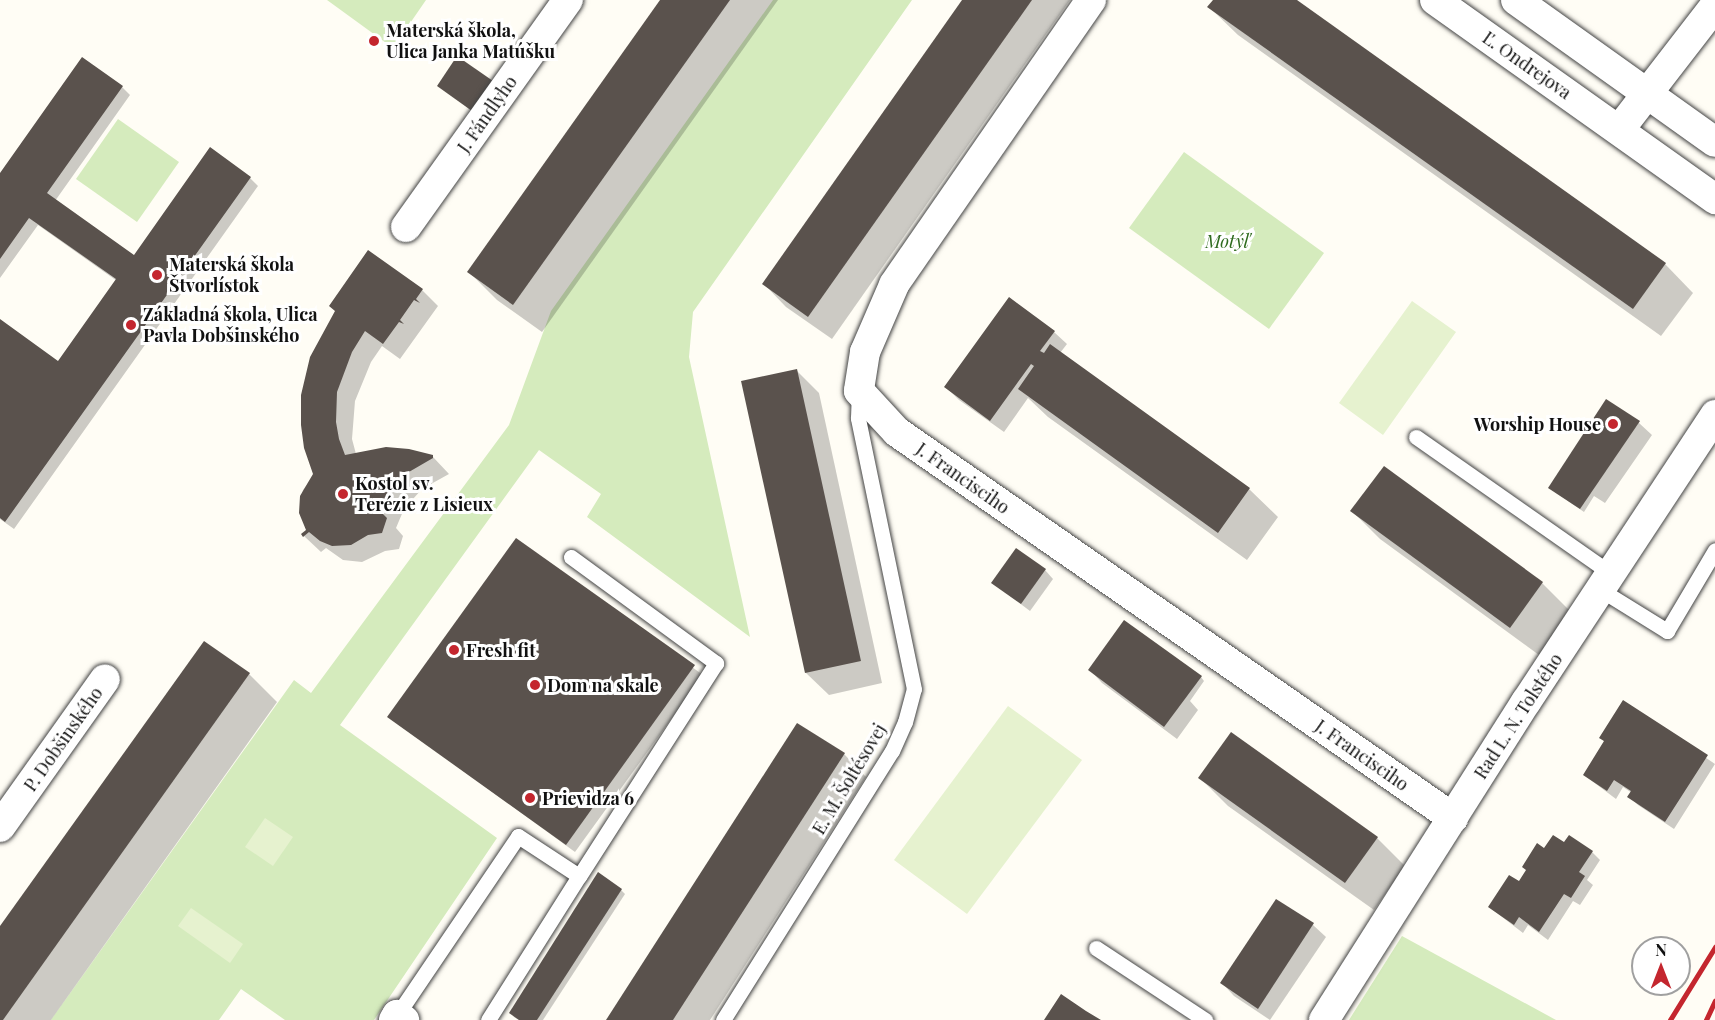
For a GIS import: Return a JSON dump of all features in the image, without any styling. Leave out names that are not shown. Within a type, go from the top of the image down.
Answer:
[{"type":"street","name":"J. Fándlyho","points":[[406,227],[568,0]]},
{"type":"street","points":[[859,392],[865,352],[894,285],[1091,0]]},
{"type":"street","name":"Ľ. Ondrejova","points":[[1435,0],[1715,199]]},
{"type":"street","points":[[1516,0],[1715,142]]},
{"type":"street","points":[[1619,130],[1715,6]]},
{"type":"street","name":"J. Francisciho","points":[[859,392],[897,432],[1453,818]]},
{"type":"street","name":"Rad L. N. Tolstého","points":[[1324,1020],[1715,415]]},
{"type":"street","name":"P. Dobšinského","points":[[0,827],[105,680]]},
{"type":"lane","name":"E. M. Šoltésovej","points":[[723,1020],[892,751],[905,722],[914,689],[858,418],[859,392]]},
{"type":"lane","points":[[1416,437],[1607,582],[1667,631],[1715,550]]},
{"type":"lane","points":[[488,1020],[716,663],[571,557]]},
{"type":"lane","points":[[399,1018],[518,836],[579,876]]},
{"type":"lane","points":[[1096,948],[1205,1020]]},
{"type":"green space","points":[[327,0],[426,0],[393,48]]},
{"type":"green space","points":[[773,0],[912,0],[693,312],[689,357],[750,637],[587,517],[601,494],[539,450],[340,725],[497,838],[374,1020],[285,1020],[241,989],[219,1020],[51,1020],[294,680],[311,693],[509,425],[551,311]]},
{"type":"green space","points":[[118,119],[179,162],[137,222],[76,179]]},
{"type":"green space","name":"Motýľ","points":[[1184,152],[1324,253],[1269,329],[1129,228]]},
{"type":"green space","points":[[1412,301],[1456,332],[1383,435],[1339,403]]},
{"type":"green space","points":[[1008,706],[1082,760],[967,914],[894,860]]},
{"type":"green space","points":[[265,818],[293,837],[273,866],[245,847]]},
{"type":"green space","points":[[191,908],[243,944],[230,963],[178,926]]},
{"type":"green space","points":[[1402,936],[1556,1020],[1349,1020]]},
{"type":"building","points":[[660,0],[730,0],[513,305],[467,272]]},
{"type":"building","points":[[962,0],[1032,0],[808,317],[762,284]]},
{"type":"building","points":[[1213,0],[1297,0],[1666,263],[1633,309],[1207,7]]},
{"type":"building","points":[[457,56],[493,81],[472,111],[437,86]]},
{"type":"building","points":[[82,57],[123,86],[47,193],[134,255],[210,147],[251,177],[5,522],[0,518],[0,319],[58,361],[116,279],[29,218],[0,259],[0,173]]},
{"type":"building","points":[[368,250],[423,289],[416,299],[420,303],[414,300],[400,320],[404,324],[399,322],[383,344],[365,331],[352,352],[337,392],[336,422],[339,439],[345,455],[386,447],[409,449],[433,455],[433,458],[402,476],[388,492],[380,511],[387,518],[382,533],[368,535],[351,545],[332,546],[320,541],[309,532],[303,537],[301,534],[306,530],[299,513],[300,496],[313,474],[304,448],[301,395],[310,357],[335,311],[329,306]]},
{"type":"building","points":[[1009,297],[1055,331],[1040,351],[1044,353],[1050,344],[1250,488],[1218,533],[1018,389],[1034,366],[1031,364],[990,421],[944,387]]},
{"type":"building","points":[[797,369],[861,661],[805,673],[741,381]]},
{"type":"building","points":[[1606,399],[1640,421],[1580,509],[1548,488]]},
{"type":"building","points":[[1384,466],[1543,582],[1510,628],[1350,511]]},
{"type":"building","points":[[516,538],[695,665],[566,845],[387,717]]},
{"type":"building","points":[[1016,548],[1046,569],[1021,604],[991,583]]},
{"type":"building","points":[[1124,620],[1202,676],[1164,727],[1088,670]]},
{"type":"building","points":[[204,641],[250,673],[3,1020],[0,1020],[0,926]]},
{"type":"building","points":[[1623,700],[1708,755],[1665,822],[1627,797],[1631,791],[1614,780],[1607,791],[1583,775],[1604,741],[1599,738]]},
{"type":"building","points":[[797,723],[845,753],[673,1020],[606,1020]]},
{"type":"building","points":[[1231,732],[1378,837],[1345,883],[1198,778]]},
{"type":"building","points":[[1553,835],[1564,842],[1569,835],[1593,851],[1579,872],[1585,876],[1571,898],[1564,894],[1539,932],[1519,917],[1514,925],[1488,907],[1509,875],[1519,881],[1526,870],[1522,867],[1537,843],[1544,848]]},
{"type":"building","points":[[598,872],[622,889],[537,1020],[519,1020],[509,1013]]},
{"type":"building","points":[[1276,899],[1314,923],[1258,1009],[1220,983]]},
{"type":"building","points":[[1061,994],[1086,1011],[1101,1020],[1044,1020]]},
{"type":"railway","points":[[1670,1020],[1715,947]]},
{"type":"railway","points":[[1706,1020],[1715,1001]]},
{"type":"place","name":"Materská škola, Ulica Janka Matúšku","points":[[374,41]]},
{"type":"place","name":"Materská škola Štvorlístok","points":[[157,275]]},
{"type":"place","name":"Základná škola, Ulica Pavla Dobšinského","points":[[131,325]]},
{"type":"place","name":"Worship House","points":[[1613,424]]},
{"type":"place","name":"Kostol sv. Terézie z Lisieux","points":[[343,494]]},
{"type":"place","name":"Fresh fit","points":[[454,650]]},
{"type":"place","name":"Dom na skale","points":[[535,685]]},
{"type":"place","name":"Prievidza 6","points":[[530,798]]}]
